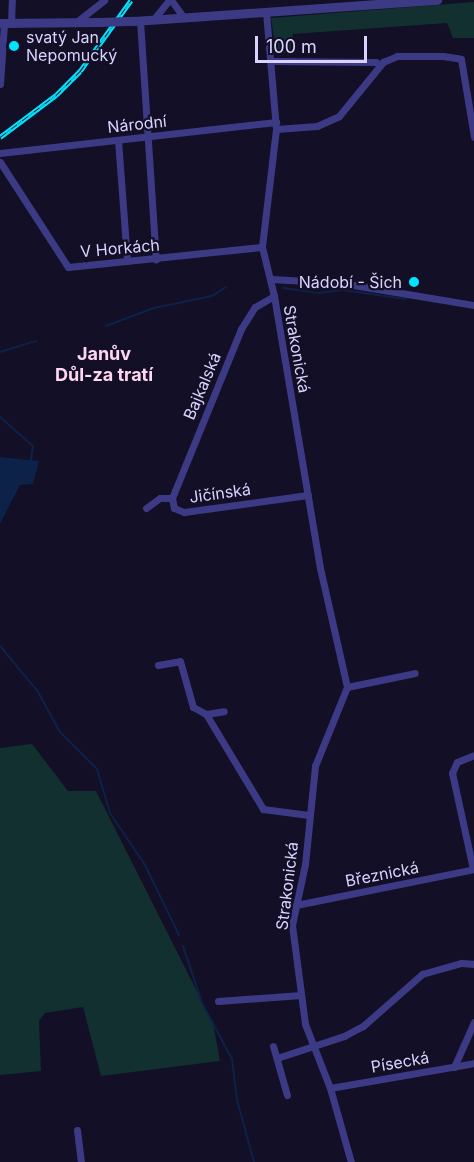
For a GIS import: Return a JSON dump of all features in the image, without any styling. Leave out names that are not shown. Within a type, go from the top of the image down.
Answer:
[{"type":"street","points":[[0,84],[5,24],[12,0]]},
{"type":"street","points":[[75,23],[104,0]]},
{"type":"street","points":[[153,20],[170,0],[184,18]]},
{"type":"street","points":[[5,24],[137,21],[266,12],[320,4],[437,0]]},
{"type":"street","name":"Strakonická","points":[[266,12],[276,125],[262,247],[271,279],[320,568],[347,687],[315,766],[292,925],[301,995],[314,1047],[330,1088],[351,1162]]},
{"type":"street","points":[[137,21],[156,259]]},
{"type":"street","name":"Národní","points":[[0,153],[147,136],[276,125],[317,126],[339,117],[383,62],[398,56],[443,56],[461,59],[474,137]]},
{"type":"street","points":[[271,61],[376,62]]},
{"type":"street","points":[[118,140],[128,261]]},
{"type":"street","name":"V Horkách","points":[[0,162],[68,267],[262,247]]},
{"type":"street","points":[[271,279],[341,283],[474,305]]},
{"type":"street","name":"Bajkalská","points":[[171,498],[241,329],[255,307],[274,296]]},
{"type":"street","name":"Jičínská","points":[[146,508],[160,498],[171,498],[174,508],[184,512],[308,495]]},
{"type":"street","points":[[158,664],[180,661],[193,707],[206,714],[263,809],[309,815]]},
{"type":"street","points":[[347,687],[415,673]]},
{"type":"street","points":[[206,714],[224,711]]},
{"type":"street","points":[[473,869],[452,773],[457,762],[474,755]]},
{"type":"street","name":"Březnická","points":[[296,905],[473,869]]},
{"type":"street","points":[[277,1058],[314,1047],[363,1026],[422,974],[461,963],[474,964]]},
{"type":"street","points":[[218,1001],[301,995]]},
{"type":"street","points":[[454,1066],[474,1022]]},
{"type":"street","points":[[273,1046],[287,1095]]},
{"type":"street","name":"Písecká","points":[[330,1088],[474,1063]]},
{"type":"street","points":[[77,1130],[81,1162]]},
{"type":"green space","points":[[474,2],[474,38],[453,38],[447,23],[293,34],[290,53],[276,52],[271,18]]},
{"type":"green space","points":[[32,744],[68,791],[96,791],[213,1023],[220,1061],[101,1076],[83,1007],[45,1013],[39,1021],[41,1071],[0,1075],[0,748]]},
{"type":"water","points":[[0,457],[39,461],[33,484],[20,485],[0,524]]},
{"type":"waterway","points":[[106,326],[154,308],[212,296],[226,287]]},
{"type":"waterway","points":[[283,288],[318,293],[343,290],[405,299]]},
{"type":"waterway","points":[[0,352],[36,341]]},
{"type":"waterway","points":[[0,417],[33,446],[31,461]]},
{"type":"waterway","points":[[0,646],[38,692],[60,732],[97,769],[110,813],[145,865],[179,935]]},
{"type":"waterway","points":[[183,946],[202,1003],[232,1059],[237,1100],[254,1162]]},
{"type":"railway","points":[[0,137],[56,95],[80,71],[131,0]]},
{"type":"place","name":"svatý Jan Nepomucký","points":[[14,46]]},
{"type":"place","name":"Nádobí - Šich","points":[[414,282]]},
{"type":"district","name":"Janův Důl-za tratí","points":[[104,365]]}]
